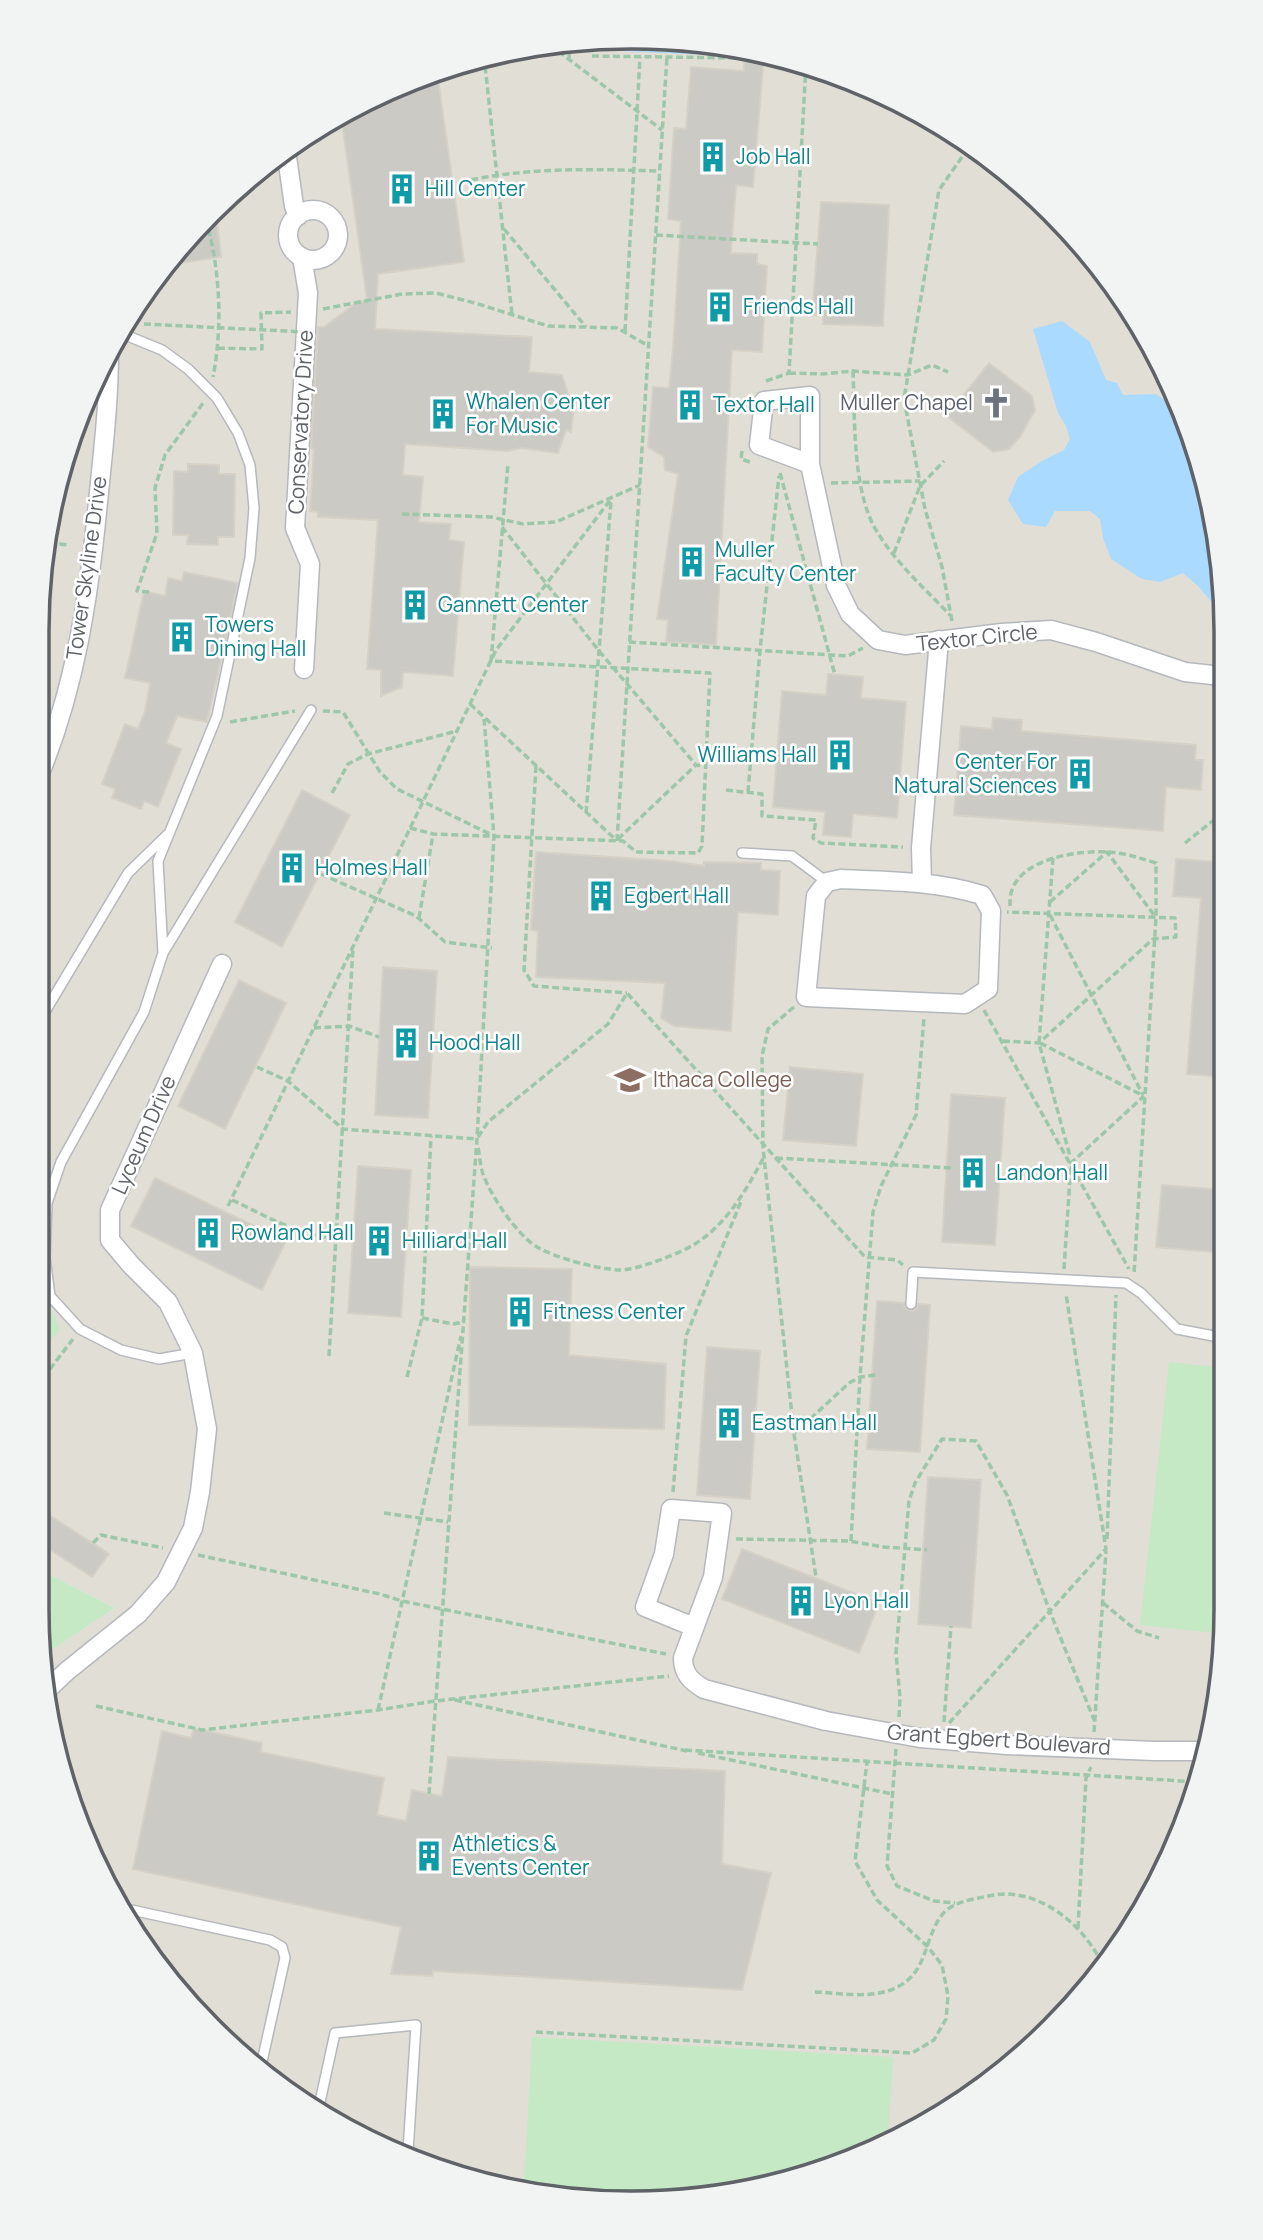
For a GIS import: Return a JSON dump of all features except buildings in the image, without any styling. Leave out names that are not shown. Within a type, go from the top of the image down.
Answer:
[{"type":"street","points":[[287,162],[293,206],[298,216]]},
{"type":"street","points":[[316,210],[333,219],[338,237],[329,254],[321,259],[311,260],[294,251],[290,242],[292,223],[298,216],[316,210]]},
{"type":"street","name":"Conservatory Drive","points":[[302,257],[308,293],[295,528],[310,564],[304,669]]},
{"type":"street","name":"Tower Skyline Drive","points":[[49,748],[60,718],[86,611],[104,439],[108,377]]},
{"type":"street","points":[[810,464],[758,445],[764,401],[810,396],[810,464],[836,585],[850,614],[878,640]]},
{"type":"street","name":"Textor Circle","points":[[878,640],[905,645],[1002,632],[1051,630],[1096,642],[1185,673],[1214,675]]},
{"type":"street","points":[[922,882],[921,848],[947,639]]},
{"type":"street","points":[[841,879],[922,882],[958,887],[982,895],[1000,911],[988,989],[965,1004],[806,996],[816,895],[827,882],[841,879]]},
{"type":"street","name":"Lyceum Drive","points":[[54,1683],[138,1614],[166,1583],[193,1528],[207,1429],[193,1353],[168,1302],[110,1240],[110,1210],[222,964]]},
{"type":"street","points":[[684,1665],[694,1626],[713,1577],[722,1513],[671,1509],[664,1554],[645,1607],[694,1626]]},
{"type":"street","name":"Grant Egbert Boulevard","points":[[684,1665],[692,1682],[704,1689],[757,1705],[897,1734],[1007,1745],[1196,1751]]},
{"type":"lane","points":[[129,337],[162,350],[188,369],[217,397],[237,433],[250,466],[254,508],[250,558],[214,725],[158,861],[163,953]]},
{"type":"lane","points":[[49,1197],[61,1162],[144,1012],[163,953],[311,710]]},
{"type":"lane","points":[[49,1005],[128,873],[171,831]]},
{"type":"lane","points":[[742,853],[792,856],[827,882]]},
{"type":"lane","points":[[911,1304],[913,1272],[1126,1283],[1142,1293],[1177,1329],[1214,1336]]},
{"type":"lane","points":[[49,1288],[50,1296],[80,1329],[121,1350],[159,1359],[193,1353]]},
{"type":"lane","points":[[134,1910],[270,1940],[282,1947],[285,1958],[263,2059]]},
{"type":"lane","points":[[320,2101],[335,2033],[416,2025],[408,2147]]},
{"type":"path","points":[[569,52],[569,59]]},
{"type":"path","points":[[561,53],[662,130]]},
{"type":"path","points":[[592,56],[732,58]]},
{"type":"path","points":[[625,332],[640,57]]},
{"type":"path","points":[[617,841],[667,57]]},
{"type":"path","points":[[485,68],[512,314]]},
{"type":"path","points":[[789,373],[805,76]]},
{"type":"path","points":[[947,639],[951,617],[904,399],[939,190],[964,154]]},
{"type":"path","points":[[461,182],[497,174],[579,169],[659,171]]},
{"type":"path","points":[[503,227],[586,327]]},
{"type":"path","points":[[149,592],[137,591],[157,533],[155,488],[165,455],[210,391],[218,348],[219,308],[209,231]]},
{"type":"path","points":[[655,235],[818,244]]},
{"type":"path","points":[[218,348],[262,349],[261,313],[307,312],[402,294],[436,293],[548,326],[617,328],[648,346]]},
{"type":"path","points":[[144,324],[306,332]]},
{"type":"path","points":[[763,382],[789,373],[853,371],[908,375],[932,365],[948,372]]},
{"type":"path","points":[[853,371],[856,454],[864,499],[875,528],[894,554],[951,617]]},
{"type":"path","points":[[743,447],[741,459],[754,463]]},
{"type":"path","points":[[748,792],[760,650],[782,453]]},
{"type":"path","points":[[894,554],[920,483],[944,461]]},
{"type":"path","points":[[491,661],[508,464]]},
{"type":"path","points":[[779,472],[805,484],[920,483]]},
{"type":"path","points":[[779,472],[835,675]]},
{"type":"path","points":[[402,514],[491,517],[523,524],[556,522],[640,485]]},
{"type":"path","points":[[228,1206],[496,650],[611,499]]},
{"type":"path","points":[[586,813],[611,499]]},
{"type":"path","points":[[502,527],[626,684],[696,765],[706,766]]},
{"type":"path","points":[[56,544],[69,545]]},
{"type":"path","points":[[629,642],[848,656],[878,640]]},
{"type":"path","points":[[410,828],[433,834],[623,841],[636,852],[698,853],[702,846],[710,673],[491,661]]},
{"type":"path","points":[[470,704],[617,841]]},
{"type":"path","points":[[214,725],[311,710],[344,712],[380,772],[397,789],[494,836]]},
{"type":"path","points":[[429,1794],[489,948],[494,836],[484,719]]},
{"type":"path","points":[[332,793],[348,764],[369,754],[457,731]]},
{"type":"path","points":[[617,841],[696,765]]},
{"type":"path","points":[[536,766],[524,970],[534,986],[627,993],[865,1257],[897,1260],[913,1272]]},
{"type":"path","points":[[726,790],[762,794],[762,816],[816,820],[813,838],[821,843],[921,848]]},
{"type":"path","points":[[1185,843],[1214,817]]},
{"type":"path","points":[[419,919],[433,834]]},
{"type":"path","points":[[1050,902],[1107,852]]},
{"type":"path","points":[[1107,852],[1156,917]]},
{"type":"path","points":[[976,997],[1134,1278],[1153,939],[1156,917],[1156,863],[1131,855],[1107,852],[1053,858],[1026,871],[1017,881],[1000,911],[1156,917],[1175,918],[1176,937],[1153,939],[1040,1043]]},
{"type":"path","points":[[1053,858],[1040,1043],[1071,1163],[1064,1280],[1106,1549]]},
{"type":"path","points":[[321,874],[419,919],[444,942],[489,948]]},
{"type":"path","points":[[1049,913],[1144,1096]]},
{"type":"path","points":[[329,1356],[354,946]]},
{"type":"path","points":[[627,993],[608,1024],[488,1122],[477,1139],[482,1174],[502,1211],[536,1246],[575,1261],[621,1270],[662,1259],[695,1245],[723,1222],[744,1194]]},
{"type":"path","points":[[806,996],[768,1029],[762,1056],[763,1144],[794,1434],[816,1577]]},
{"type":"path","points":[[851,1541],[873,1212],[881,1186],[894,1165],[916,1115],[925,1002]]},
{"type":"path","points":[[314,1027],[349,1026],[379,1037]]},
{"type":"path","points":[[1003,1041],[1040,1043],[1144,1096]]},
{"type":"path","points":[[257,1067],[288,1081],[343,1129],[477,1139]]},
{"type":"path","points":[[1071,1163],[1144,1096]]},
{"type":"path","points":[[407,1377],[422,1318],[430,1136]]},
{"type":"path","points":[[671,1509],[686,1336],[744,1194],[764,1157]]},
{"type":"path","points":[[776,1158],[951,1168]]},
{"type":"path","points":[[231,1200],[311,1236],[336,1240],[355,1238]]},
{"type":"path","points":[[1078,1928],[1087,1776],[1092,1767],[1103,1602],[1116,1283]]},
{"type":"path","points":[[422,1318],[453,1324],[464,1322]]},
{"type":"path","points":[[378,1710],[464,1322]]},
{"type":"path","points":[[49,1369],[80,1329]]},
{"type":"path","points":[[794,1434],[849,1383],[860,1377],[876,1376]]},
{"type":"path","points":[[1095,1722],[1050,1612],[1007,1495],[975,1441],[942,1439],[915,1483],[909,1501],[896,1653],[900,1698],[887,1866],[897,1886],[934,1901],[955,1903],[1005,1894],[1030,1898],[1049,1906],[1078,1928],[1098,1957]]},
{"type":"path","points":[[384,1513],[448,1522]]},
{"type":"path","points":[[93,1543],[101,1535],[368,1591],[402,1601],[442,1607],[684,1665],[675,1676],[435,1700],[378,1710],[202,1730],[96,1706]]},
{"type":"path","points":[[720,1538],[851,1541],[927,1550]]},
{"type":"path","points":[[951,1626],[944,1728],[1106,1549]]},
{"type":"path","points":[[1103,1602],[1137,1631],[1160,1638]]},
{"type":"path","points":[[449,1699],[892,1794]]},
{"type":"path","points":[[685,1751],[1187,1781]]},
{"type":"path","points":[[536,2032],[912,2053],[934,2039],[946,2018],[948,1996],[942,1965],[928,1947],[877,1900],[855,1861],[867,1762]]},
{"type":"path","points":[[815,1992],[874,1994],[899,1987],[918,1971],[939,1919],[955,1903]]},
{"type":"shaded area","name":"Ithaca College","points":[[593,50],[670,50],[708,54],[745,60],[819,80],[854,93],[923,127],[986,169],[1016,194],[1069,247],[1116,308],[1136,340],[1170,409],[1194,481],[1209,555],[1214,632],[1213,1647],[1203,1722],[1183,1796],[1170,1831],[1136,1900],[1094,1963],[1069,1993],[1016,2046],[986,2071],[923,2113],[854,2147],[819,2160],[745,2180],[670,2190],[593,2190],[518,2180],[481,2171],[409,2147],[374,2131],[340,2113],[277,2071],[247,2046],[194,1993],[147,1932],[109,1866],[80,1796],[60,1722],[50,1651],[115,1608],[49,1574],[49,632],[54,555],[69,481],[93,409],[127,340],[169,277],[194,247],[247,194],[277,169],[340,127],[374,109],[409,93],[481,69],[518,60]]},
{"type":"green space","points":[[49,1305],[60,1330],[49,1341]]},
{"type":"green space","points":[[1169,1362],[1214,1367],[1213,1633],[1140,1625]]},
{"type":"green space","points":[[49,1574],[115,1608],[50,1651]]},
{"type":"green space","points":[[532,2037],[893,2057],[889,2131],[819,2160],[745,2180],[670,2190],[593,2190],[524,2181]]},
{"type":"water","points":[[597,50],[670,50],[717,55]]},
{"type":"water","points":[[1062,321],[1090,342],[1106,380],[1117,383],[1123,395],[1156,394],[1166,401],[1183,444],[1203,518],[1213,604],[1183,573],[1160,582],[1142,579],[1111,559],[1103,538],[1100,519],[1090,511],[1055,511],[1046,527],[1023,524],[1008,500],[1018,477],[1064,450],[1070,439],[1058,413],[1033,329]]},
{"type":"place","name":"Job Hall","points":[[713,157]]},
{"type":"place","name":"Hill Center","points":[[402,189]]},
{"type":"place","name":"Friends Hall","points":[[720,307]]},
{"type":"place","name":"Muller Chapel","points":[[996,403]]},
{"type":"place","name":"Textor Hall","points":[[690,405]]},
{"type":"place","name":"Whalen Center For Music","points":[[443,414]]},
{"type":"place","name":"Muller Faculty Center","points":[[692,562]]},
{"type":"place","name":"Gannett Center","points":[[415,605]]},
{"type":"place","name":"Towers Dining Hall","points":[[182,637]]},
{"type":"place","name":"Williams Hall","points":[[840,755]]},
{"type":"place","name":"Center For Natural Sciences","points":[[1080,774]]},
{"type":"place","name":"Holmes Hall","points":[[292,868]]},
{"type":"place","name":"Egbert Hall","points":[[601,896]]},
{"type":"place","name":"Hood Hall","points":[[406,1043]]},
{"type":"place","name":"Ithaca College","points":[[630,1080]]},
{"type":"place","name":"Landon Hall","points":[[973,1173]]},
{"type":"place","name":"Rowland Hall","points":[[208,1233]]},
{"type":"place","name":"Hilliard Hall","points":[[379,1241]]},
{"type":"place","name":"Fitness Center","points":[[520,1312]]},
{"type":"place","name":"Eastman Hall","points":[[729,1423]]},
{"type":"place","name":"Lyon Hall","points":[[801,1601]]},
{"type":"place","name":"Athletics & Events Center","points":[[429,1856]]}]
